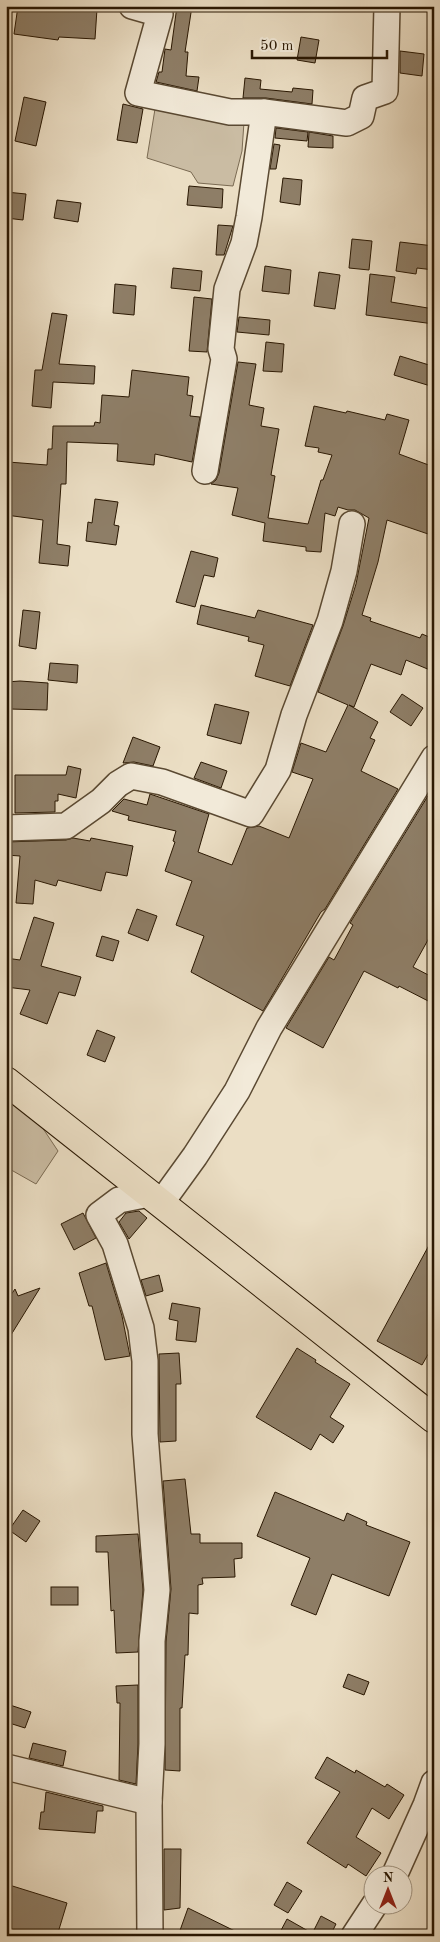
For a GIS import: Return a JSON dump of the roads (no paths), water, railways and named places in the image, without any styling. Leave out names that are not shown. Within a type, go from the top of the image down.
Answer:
[{"type":"main road","points":[[6,1081],[434,1419]]},
{"type":"street","points":[[132,6],[161,10],[138,93],[230,112],[264,112],[347,123],[361,116],[365,98],[385,90],[387,6]]},
{"type":"street","points":[[205,471],[224,359],[221,349],[227,289],[244,243],[248,225],[264,112]]},
{"type":"street","points":[[6,828],[66,826],[101,801],[118,784],[131,776],[162,782],[251,814],[278,770],[294,715],[330,621],[344,571],[352,524]]},
{"type":"street","points":[[150,1936],[149,1802],[152,1744],[152,1641],[157,1590],[146,1434],[145,1361],[141,1328],[115,1244],[99,1215],[119,1200],[155,1198],[195,1156],[236,1091],[269,1028],[434,758]]},
{"type":"street","points":[[6,1767],[149,1802]]},
{"type":"street","points":[[399,1864],[434,1783]]},
{"type":"street","points":[[354,1936],[368,1914]]}]
